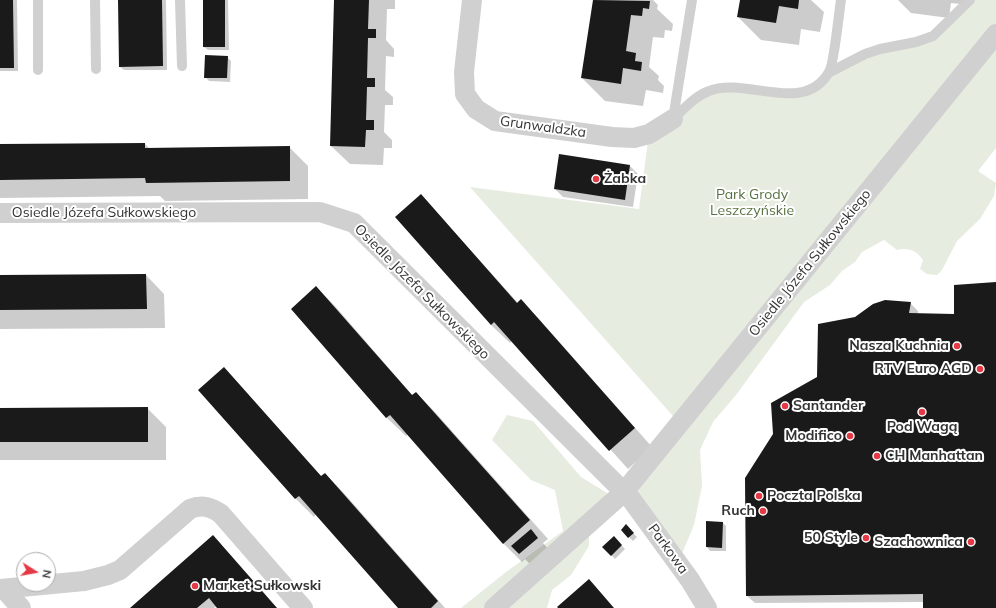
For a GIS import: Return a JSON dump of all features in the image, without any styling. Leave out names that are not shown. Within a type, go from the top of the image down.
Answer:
[{"type":"street","name":"Grunwaldzka","points":[[472,0],[464,72],[465,94],[476,109],[495,121],[612,137],[634,138],[649,134],[673,119]]},
{"type":"street","name":"Osiedle Józefa Sułkowskiego","points":[[494,608],[624,492],[996,34]]},
{"type":"street","name":"Osiedle Józefa Sułkowskiego","points":[[0,213],[320,212],[354,223],[624,492]]},
{"type":"street","name":"Parkowa","points":[[624,492],[631,499],[690,580],[707,608]]},
{"type":"street","points":[[2,589],[73,583],[108,575],[120,570],[190,509],[206,506],[221,514],[303,608]]},
{"type":"street","points":[[2,589],[21,608]]},
{"type":"lane","points":[[38,0],[38,70]]},
{"type":"lane","points":[[95,0],[96,69]]},
{"type":"lane","points":[[180,0],[182,66]]},
{"type":"lane","points":[[673,119],[692,0]]},
{"type":"lane","points":[[830,72],[841,0]]},
{"type":"lane","name":"Grunwaldzka","points":[[673,119],[700,96],[710,90],[728,88],[782,94],[801,92],[816,86],[830,72],[865,54],[880,49],[916,42],[933,36],[970,0]]},
{"type":"green space","name":"Park Grody Leszczyńskie","points":[[970,0],[996,0],[996,148],[978,171],[996,183],[994,196],[980,219],[957,241],[942,270],[937,275],[927,274],[920,269],[923,260],[912,250],[897,250],[884,240],[862,252],[855,262],[842,271],[830,285],[804,302],[736,395],[713,422],[700,450],[702,486],[694,525],[678,563],[624,492],[680,424],[470,187],[639,209],[649,134],[700,96],[728,88],[801,92],[865,54],[933,36]]},
{"type":"green space","points":[[507,415],[533,421],[581,477],[607,493],[589,523],[589,546],[571,575],[552,590],[547,608],[461,608],[506,572],[563,531],[555,490],[531,480],[492,440]]},
{"type":"building","points":[[0,0],[13,0],[14,68],[0,68]]},
{"type":"building","points":[[118,0],[162,0],[163,66],[119,67]]},
{"type":"building","points":[[203,0],[225,0],[225,47],[203,47]]},
{"type":"building","points":[[334,0],[369,0],[368,29],[376,29],[376,38],[368,38],[367,78],[375,78],[375,87],[367,87],[366,120],[374,120],[374,130],[366,130],[365,147],[330,146]]},
{"type":"building","points":[[593,0],[650,1],[649,9],[643,8],[642,16],[631,15],[626,51],[636,53],[635,61],[642,62],[641,71],[623,68],[621,84],[581,78]]},
{"type":"building","points":[[740,0],[799,0],[798,9],[779,6],[776,23],[737,17]]},
{"type":"building","points":[[205,55],[228,56],[227,78],[204,78]]},
{"type":"building","points":[[145,143],[145,148],[290,146],[290,181],[146,183],[145,178],[0,180],[0,144]]},
{"type":"building","points":[[559,154],[630,165],[625,200],[554,189]]},
{"type":"building","points":[[421,194],[517,303],[521,299],[635,428],[609,451],[494,322],[491,325],[395,217]]},
{"type":"building","points":[[146,274],[147,309],[0,310],[0,275]]},
{"type":"building","name":"CH Manhattan","points":[[996,282],[996,608],[923,608],[923,594],[746,596],[745,478],[773,434],[771,403],[817,377],[818,324],[855,317],[873,304],[885,300],[911,302],[909,313],[954,314],[954,285]]},
{"type":"building","points":[[316,286],[412,395],[416,392],[530,520],[503,544],[390,415],[386,418],[291,309]]},
{"type":"building","points":[[224,367],[321,476],[325,473],[438,601],[431,608],[398,608],[299,496],[295,499],[198,390]]},
{"type":"building","points":[[148,407],[148,442],[0,442],[0,408]]},
{"type":"building","points":[[706,521],[723,522],[722,548],[706,547]]},
{"type":"building","points":[[626,524],[634,533],[628,538],[621,530]]},
{"type":"building","points":[[531,529],[538,538],[519,554],[511,546]]},
{"type":"building","points":[[213,535],[277,608],[217,608],[209,598],[197,608],[130,608]]},
{"type":"building","points":[[614,536],[622,545],[611,556],[602,547]]},
{"type":"building","points":[[589,579],[614,608],[557,607]]},
{"type":"place","name":"Żabka","points":[[596,179]]},
{"type":"place","name":"Nasza Kuchnia","points":[[957,346]]},
{"type":"place","name":"RTV Euro AGD","points":[[980,369]]},
{"type":"place","name":"Santander","points":[[785,406]]},
{"type":"place","name":"Pod Wagą","points":[[922,412]]},
{"type":"place","name":"Modifico","points":[[850,436]]},
{"type":"place","name":"CH Manhattan","points":[[877,456]]},
{"type":"place","name":"Poczta Polska","points":[[759,496]]},
{"type":"place","name":"Ruch","points":[[763,511]]},
{"type":"place","name":"50 Style","points":[[866,538]]},
{"type":"place","name":"Szachownica","points":[[971,542]]},
{"type":"place","name":"Market Sułkowski","points":[[195,586]]}]
